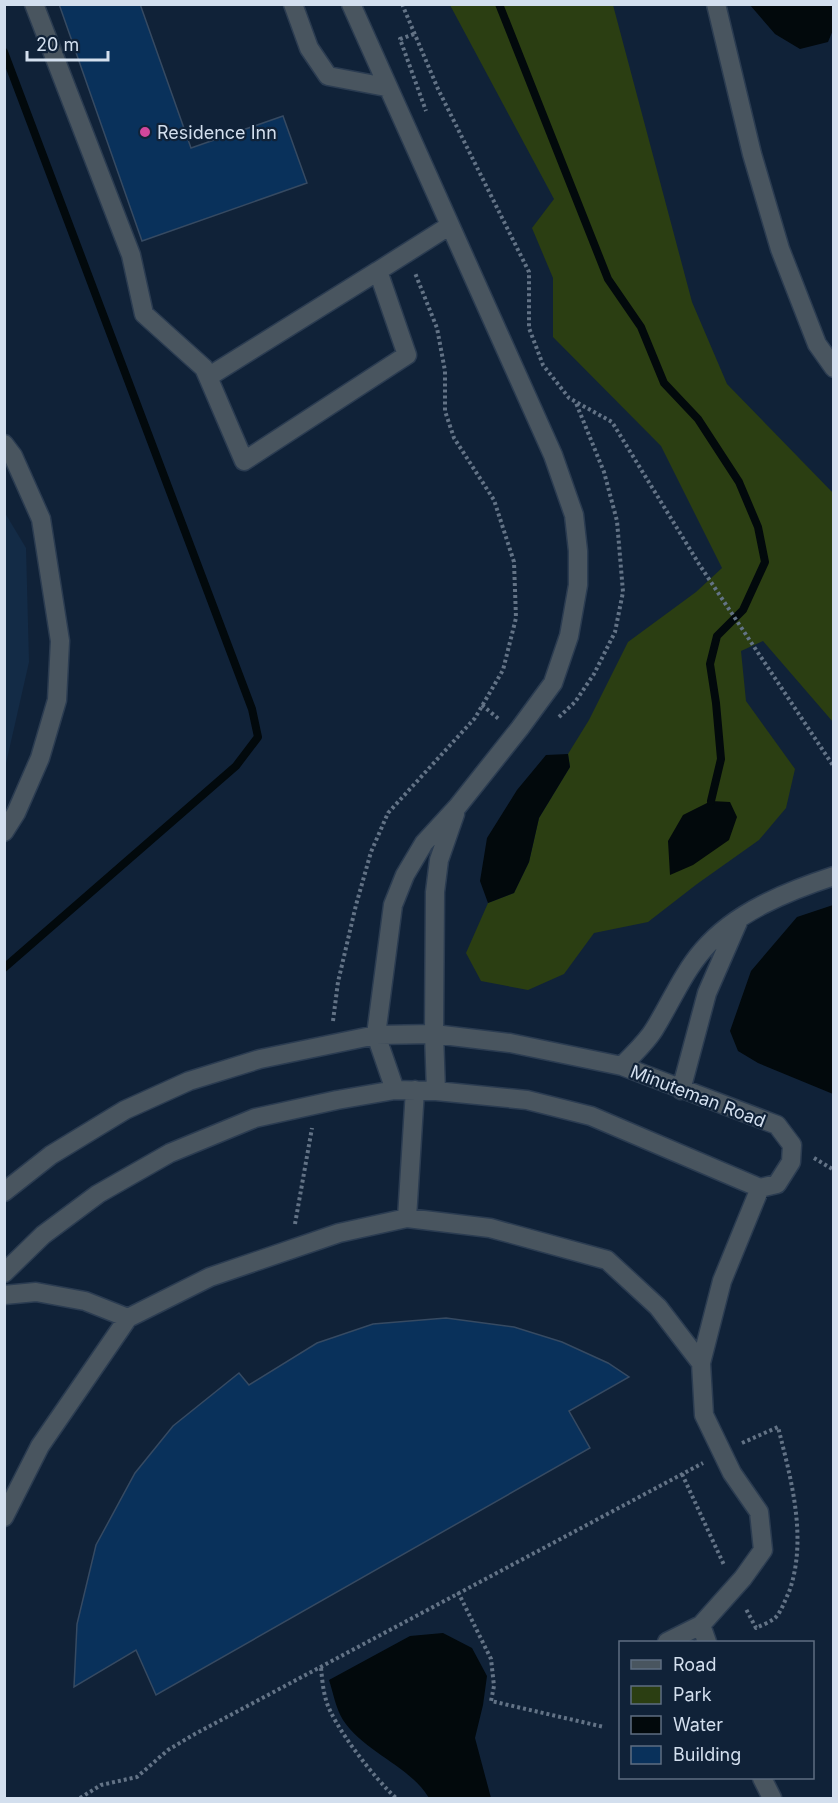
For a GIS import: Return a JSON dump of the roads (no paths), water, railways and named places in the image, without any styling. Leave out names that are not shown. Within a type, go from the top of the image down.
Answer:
[{"type":"street","points":[[34,4],[131,255],[144,314],[204,368],[244,461],[407,355],[378,271]]},
{"type":"street","points":[[293,4],[309,48],[328,76],[386,87]]},
{"type":"street","points":[[351,4],[386,87],[553,455],[574,515],[578,550],[578,585],[569,636],[553,683],[459,806],[424,843],[405,874],[393,905],[376,1035],[395,1090]]},
{"type":"street","points":[[716,4],[752,154],[780,249],[817,344],[834,368]]},
{"type":"street","points":[[208,377],[449,226]]},
{"type":"street","points":[[4,444],[13,456],[41,519],[60,641],[57,700],[40,758],[16,813],[4,832]]},
{"type":"street","points":[[436,1091],[435,892],[438,860],[459,806]]},
{"type":"street","points":[[622,1066],[654,1031],[685,974],[704,948],[740,917],[796,889],[834,876]]},
{"type":"street","points":[[681,1090],[707,993],[740,917]]},
{"type":"street","name":"Minuteman Road","points":[[4,1192],[51,1155],[125,1110],[189,1081],[260,1059],[376,1035],[434,1034],[510,1043],[622,1066],[777,1125],[792,1145],[791,1162],[777,1184],[760,1188]]},
{"type":"street","points":[[4,1273],[43,1235],[98,1194],[170,1153],[255,1118],[395,1090],[436,1091],[527,1100],[591,1116],[760,1188],[722,1281],[701,1363],[705,1415],[732,1473],[759,1512],[763,1550],[743,1578],[701,1625],[669,1641]]},
{"type":"street","points":[[407,1218],[415,1090]]},
{"type":"street","points":[[4,1516],[40,1446],[128,1318],[210,1277],[339,1233],[407,1218],[490,1228],[607,1260],[658,1307],[701,1363]]},
{"type":"street","points":[[4,1295],[36,1292],[85,1300],[128,1318]]},
{"type":"street","points":[[701,1625],[707,1641]]},
{"type":"street","points":[[762,1779],[772,1798]]},
{"type":"water","points":[[750,5],[833,5],[833,30],[828,42],[800,49],[775,34]]},
{"type":"water","points":[[568,754],[570,767],[539,818],[529,862],[514,893],[488,903],[480,881],[487,838],[517,790],[546,755]]},
{"type":"water","points":[[711,801],[730,802],[737,817],[729,840],[693,865],[670,875],[668,841],[683,815]]},
{"type":"water","points":[[834,905],[833,1094],[758,1063],[738,1051],[730,1031],[751,971],[797,917]]},
{"type":"water","points":[[443,1633],[472,1648],[487,1676],[475,1738],[491,1798],[429,1798],[410,1777],[352,1731],[341,1716],[329,1680],[410,1636]]},
{"type":"waterway","points":[[499,4],[608,279],[641,327],[664,383],[698,419],[739,482],[758,527],[765,562],[743,610],[717,636],[710,664],[721,759],[711,801]]},
{"type":"waterway","points":[[4,52],[252,709],[258,737],[236,766],[4,968]]},
{"type":"place","name":"Residence Inn","points":[[145,132]]}]
